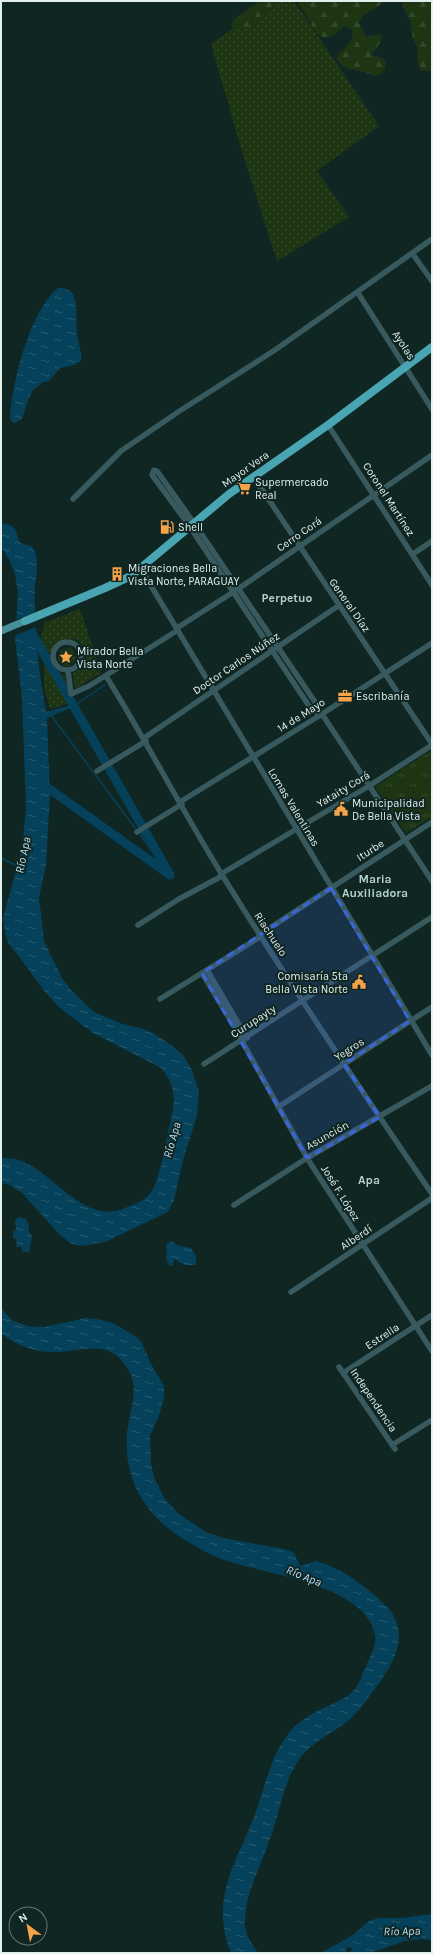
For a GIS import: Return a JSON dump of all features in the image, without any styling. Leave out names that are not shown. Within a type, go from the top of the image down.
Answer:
[{"type":"highway","name":"Mayor Vera","points":[[25,621],[119,582],[141,569],[219,501],[328,425],[432,347]]},
{"type":"main road","points":[[2,631],[25,621]]},
{"type":"street","points":[[73,499],[121,451],[178,412],[276,350],[432,239]]},
{"type":"street","points":[[412,253],[432,281]]},
{"type":"street","name":"Ayolas","points":[[358,293],[432,409]]},
{"type":"street","name":"Coronel Martínez","points":[[328,425],[432,585]]},
{"type":"street","name":"Cerro Corá","points":[[68,670],[71,694],[108,679],[177,629],[236,591],[432,455]]},
{"type":"street","points":[[192,525],[152,475],[152,471],[157,471],[275,649],[309,706],[321,715],[432,881]]},
{"type":"street","name":"General Díaz","points":[[253,476],[338,606],[386,673],[432,744]]},
{"type":"street","points":[[413,554],[432,541]]},
{"type":"street","name":"Lomas Valentinas","points":[[141,569],[410,1021],[432,1055]]},
{"type":"street","name":"Doctor Carlos Núñez","points":[[97,771],[338,606]]},
{"type":"street","points":[[67,642],[76,645],[79,649],[81,658],[77,666],[68,670],[60,668],[53,657],[56,649],[67,642]]},
{"type":"street","name":"14 de Mayo","points":[[137,832],[432,643]]},
{"type":"street","name":"Riachuelo","points":[[108,679],[145,739],[222,875],[260,936],[432,1194]]},
{"type":"street","name":"Yataity Corá","points":[[138,925],[368,786],[432,744]]},
{"type":"street","name":"Iturbe","points":[[160,999],[260,936],[432,822]]},
{"type":"street","name":"Curupayty","points":[[204,1064],[244,1040],[302,1000],[432,916]]},
{"type":"street","name":"José F. López","points":[[204,971],[244,1040],[306,1158],[362,1246],[432,1351]]},
{"type":"street","name":"Yegros","points":[[278,1107],[432,1007]]},
{"type":"street","name":"Asunción","points":[[234,1205],[306,1158],[432,1086]]},
{"type":"street","name":"Alberdí","points":[[291,1292],[432,1198]]},
{"type":"street","name":"Estrella","points":[[343,1373],[432,1315]]},
{"type":"street","name":"Independencia","points":[[339,1367],[394,1447],[432,1420]]},
{"type":"highlighted area","points":[[331,888],[410,1021],[344,1064],[380,1117],[307,1158],[202,973]]},
{"type":"green space","points":[[260,1],[276,1],[263,16],[251,24],[245,27],[232,28],[233,20]]},
{"type":"green space","points":[[272,1],[294,1],[379,126],[317,171],[349,217],[277,261],[243,155],[211,44]]},
{"type":"green space","points":[[297,1],[385,1],[364,15],[359,22],[366,37],[382,34],[380,43],[371,55],[386,61],[385,70],[379,75],[372,75],[342,65],[336,58],[350,43],[352,30],[345,26],[332,36],[324,38],[317,34]]},
{"type":"green space","points":[[403,1],[432,1],[432,71],[422,71],[418,64],[417,46],[413,39],[410,21],[403,6]]},
{"type":"green space","points":[[80,609],[101,673],[75,689],[73,673],[78,670],[85,660],[85,653],[80,643],[72,639],[64,640],[56,644],[50,652],[49,660],[53,668],[65,675],[70,703],[50,709],[44,688],[44,645],[41,640],[44,623]]},
{"type":"green space","points":[[67,648],[73,651],[76,657],[73,663],[67,666],[61,663],[58,657],[61,651]]},
{"type":"green space","points":[[430,751],[432,753],[432,817],[406,833],[375,787]]},
{"type":"water","points":[[58,288],[69,290],[74,297],[78,343],[82,356],[81,361],[72,366],[60,368],[49,381],[43,382],[33,390],[22,419],[15,423],[11,421],[10,415],[19,365],[31,329],[39,312]]},
{"type":"water","points":[[1,523],[13,527],[20,543],[31,546],[36,555],[36,634],[46,712],[75,704],[105,684],[106,685],[73,707],[47,718],[50,794],[46,865],[39,897],[44,941],[62,978],[72,991],[94,1012],[122,1024],[153,1033],[171,1045],[183,1055],[191,1068],[199,1091],[197,1116],[183,1160],[174,1200],[168,1212],[105,1242],[82,1246],[72,1244],[59,1234],[22,1193],[10,1185],[1,1183],[1,1158],[17,1159],[32,1166],[83,1204],[96,1210],[110,1212],[125,1208],[138,1203],[147,1197],[153,1190],[162,1163],[173,1112],[174,1096],[170,1082],[161,1068],[93,1033],[60,1008],[45,992],[8,943],[3,918],[22,849],[26,808],[22,698],[15,639],[18,594],[15,574],[10,561],[1,547]]},
{"type":"water","points":[[19,1217],[26,1219],[29,1226],[29,1232],[32,1236],[29,1252],[23,1252],[21,1247],[16,1247],[17,1239],[13,1238],[13,1231],[16,1230],[15,1220]]},
{"type":"water","points":[[171,1241],[177,1245],[191,1248],[196,1256],[196,1265],[184,1265],[174,1259],[173,1266],[169,1265],[167,1260],[166,1245]]},
{"type":"water","points":[[1,1308],[13,1321],[28,1326],[44,1327],[86,1318],[97,1319],[113,1323],[135,1336],[141,1341],[151,1364],[164,1386],[164,1398],[150,1436],[151,1464],[154,1477],[164,1498],[179,1514],[206,1532],[223,1538],[289,1550],[294,1553],[300,1566],[316,1561],[342,1572],[358,1582],[380,1600],[390,1611],[396,1622],[399,1634],[398,1645],[395,1656],[382,1679],[353,1717],[318,1741],[307,1751],[301,1757],[290,1775],[271,1836],[251,1888],[246,1909],[245,1925],[248,1937],[258,1953],[231,1953],[227,1942],[224,1931],[223,1907],[227,1883],[231,1871],[252,1823],[269,1771],[282,1743],[292,1729],[307,1717],[351,1693],[359,1682],[373,1651],[375,1635],[367,1617],[352,1603],[332,1592],[308,1583],[219,1558],[190,1543],[162,1523],[141,1498],[129,1468],[127,1433],[134,1394],[131,1376],[127,1367],[112,1353],[96,1348],[45,1352],[31,1349],[19,1344],[1,1333]]},
{"type":"water","points":[[432,1914],[432,1940],[421,1939],[405,1941],[370,1953],[349,1953],[352,1949],[350,1947],[346,1949],[346,1953],[321,1953],[353,1935],[369,1921],[379,1918],[401,1918]]},
{"type":"pier","points":[[38,611],[39,626],[13,636],[15,620]]},
{"type":"waterway","name":"Río Apa","points":[[32,633],[170,875],[41,783]]},
{"type":"waterway","points":[[51,715],[170,875]]},
{"type":"waterway","points":[[1,858],[17,866]]},
{"type":"place","name":"Supermercado Real","points":[[244,488]]},
{"type":"place","name":"Shell","points":[[167,527]]},
{"type":"place","name":"Migraciones Bella Vista Norte, PARAGUAY","points":[[117,574]]},
{"type":"place","name":"Mirador Bella Vista Norte","points":[[66,657]]},
{"type":"place","name":"Escribanía","points":[[345,696]]},
{"type":"place","name":"Municipalidad De Bella Vista","points":[[341,809]]},
{"type":"place","name":"Comisaría 5ta Bella Vista Norte","points":[[359,982]]},
{"type":"district","name":"Perpetuo","points":[[287,598]]},
{"type":"district","name":"Maria Auxiliadora","points":[[375,886]]},
{"type":"district","name":"Apa","points":[[369,1180]]}]
